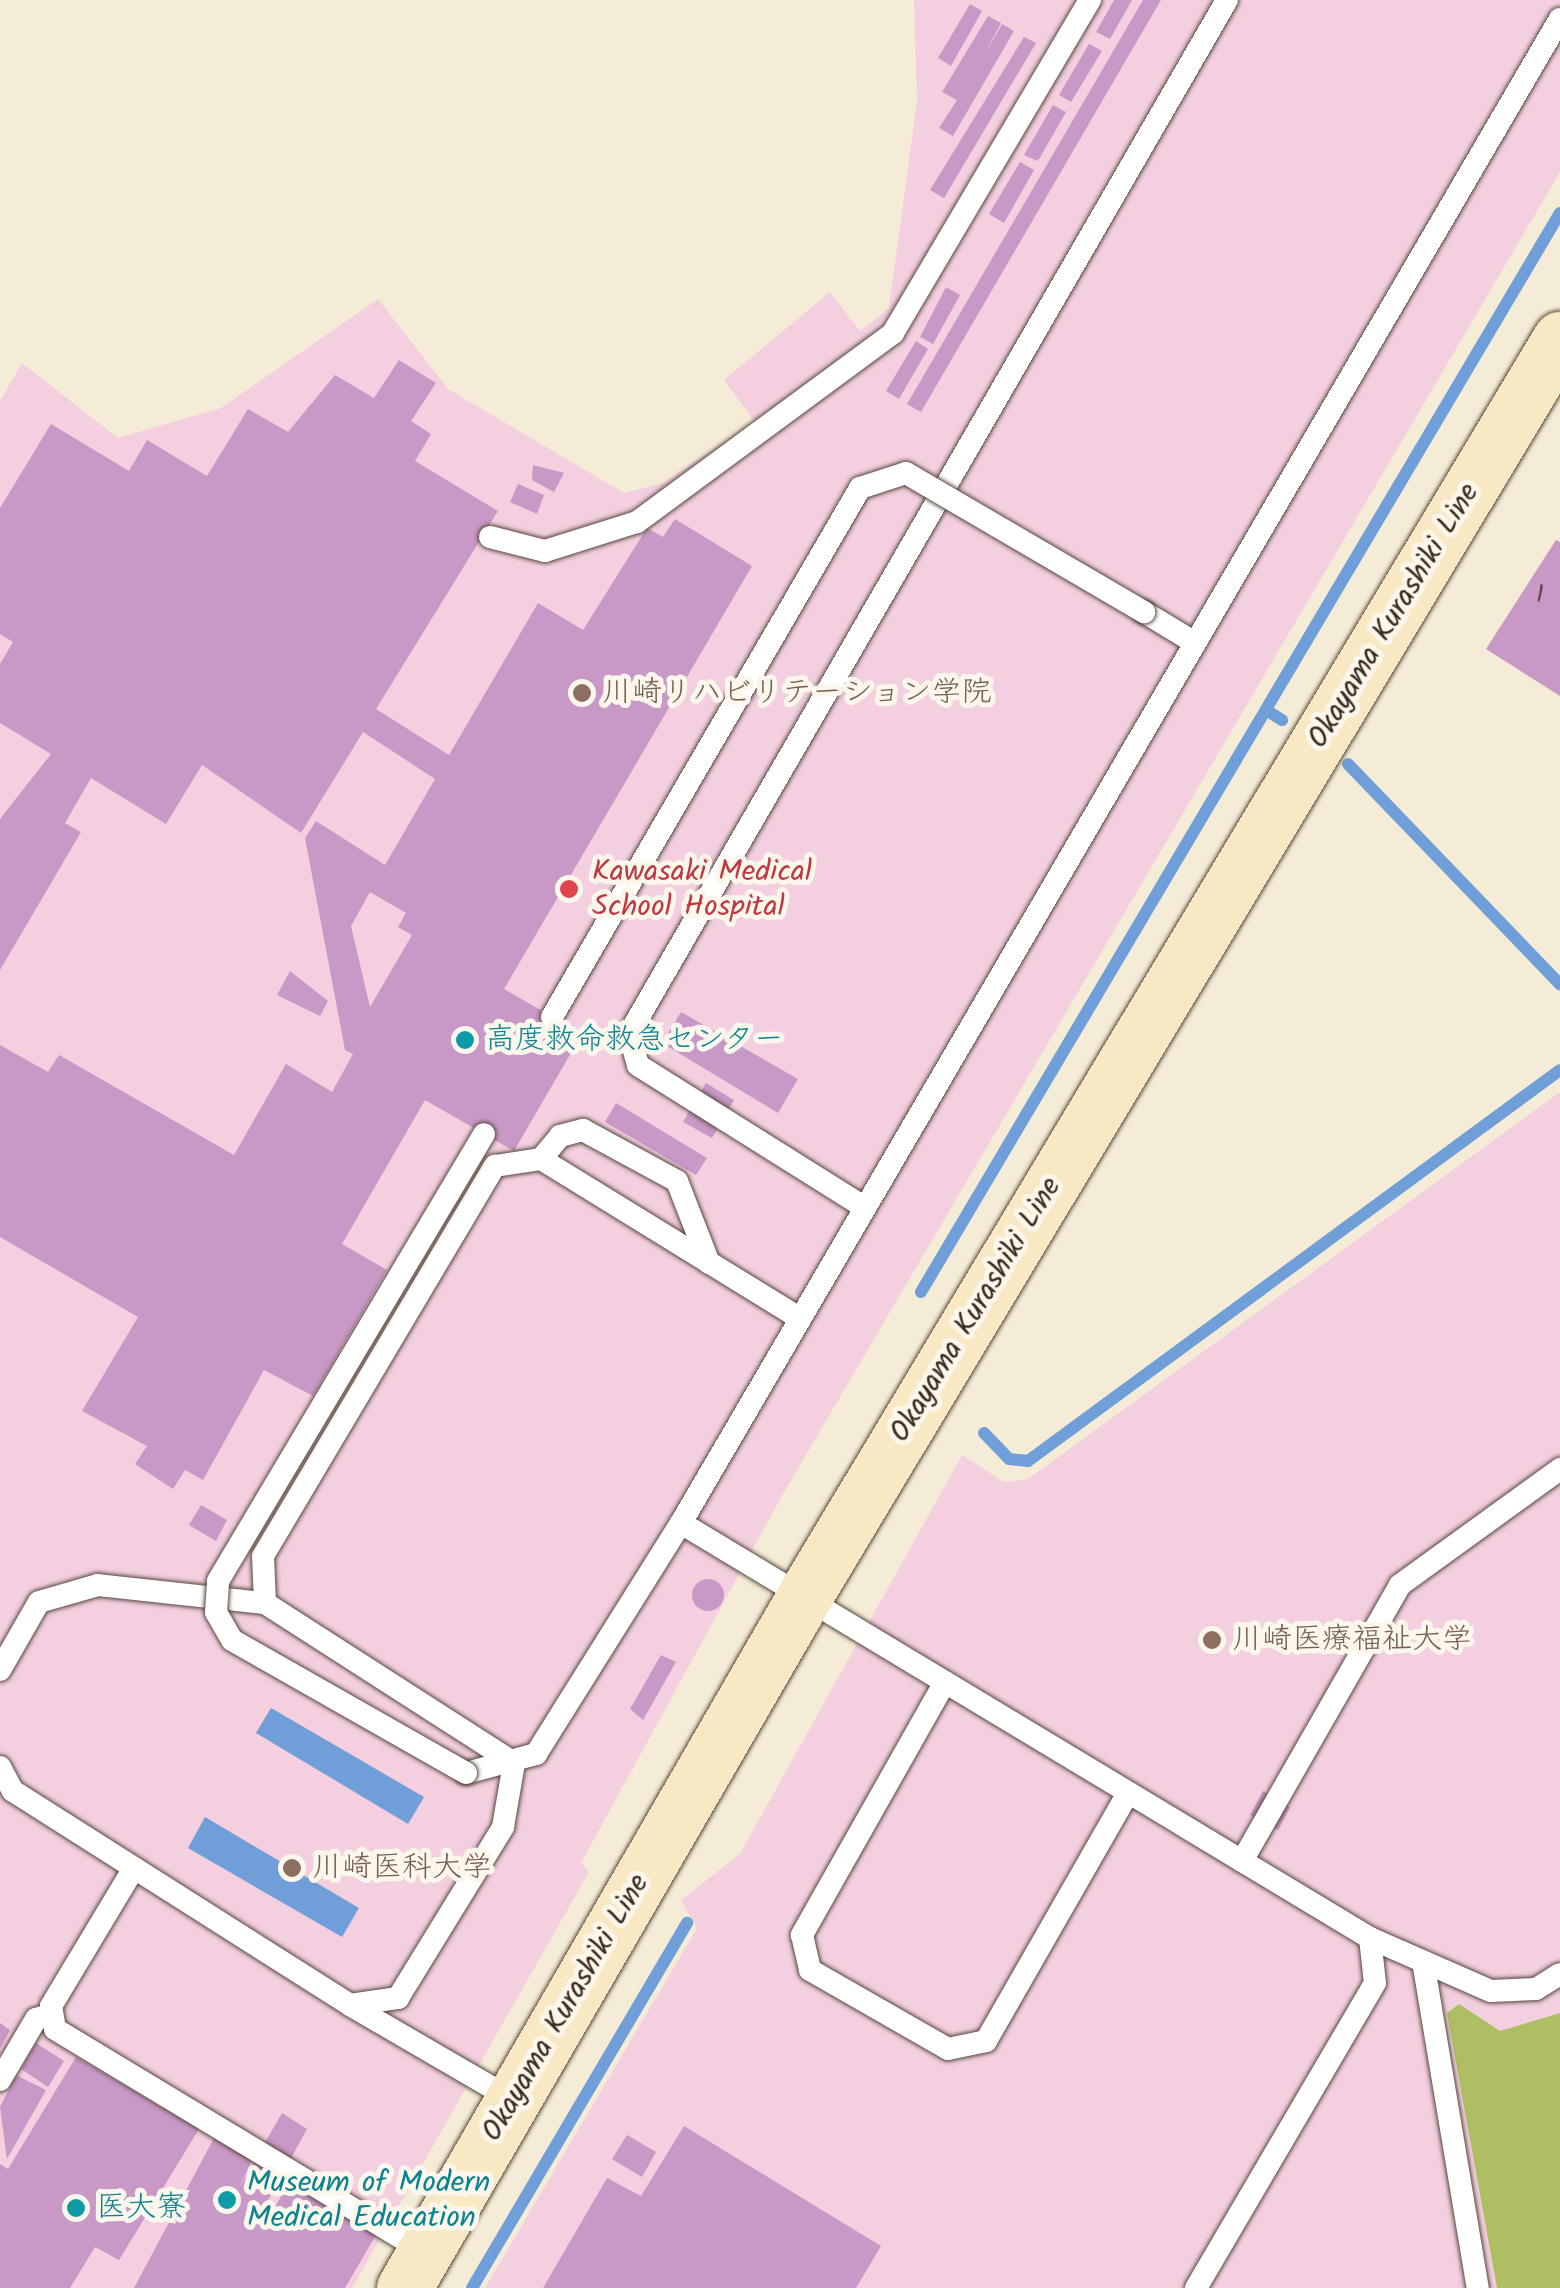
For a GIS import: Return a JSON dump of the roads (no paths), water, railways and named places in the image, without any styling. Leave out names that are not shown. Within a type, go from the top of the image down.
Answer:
[{"type":"main road","name":"Okayama Kurashiki Line","points":[[414,2270],[804,1597],[1560,339]]},
{"type":"lane","points":[[490,537],[545,551],[637,522],[893,333],[1090,0]]},
{"type":"lane","points":[[864,1207],[638,1065],[629,1034],[1228,0]]},
{"type":"lane","points":[[484,1134],[218,1581],[216,1612],[232,1640],[466,1773],[536,1754],[681,1523],[1192,642],[1560,19]]},
{"type":"lane","points":[[552,1017],[860,488],[906,473],[1192,642]]},
{"type":"lane","points":[[541,1159],[560,1136],[583,1130],[677,1181],[709,1262]]},
{"type":"lane","points":[[266,1602],[264,1556],[495,1166],[541,1159],[799,1318]]},
{"type":"lane","points":[[1242,1861],[1400,1585],[1560,1469]]},
{"type":"lane","points":[[681,1523],[1424,1967],[1491,1990],[1536,1988],[1560,1974]]},
{"type":"lane","points":[[0,1670],[39,1602],[98,1585],[266,1602],[514,1763]]},
{"type":"lane","points":[[945,1682],[802,1935],[810,1970],[948,2049],[986,2041],[1128,1793]]},
{"type":"lane","points":[[350,2005],[398,1998],[504,1827],[514,1763]]},
{"type":"lane","points":[[1,1772],[13,1791],[350,2005],[513,2100]]},
{"type":"lane","points":[[134,1868],[52,2014],[55,2029],[414,2270]]},
{"type":"lane","points":[[1196,2288],[1375,1983],[1370,1938]]},
{"type":"lane","points":[[1424,1967],[1478,2288]]},
{"type":"lane","points":[[0,2080],[36,2019],[52,2014]]},
{"type":"water","points":[[271,1708],[424,1797],[408,1824],[256,1733]]},
{"type":"water","points":[[205,1817],[359,1908],[342,1937],[188,1848]]},
{"type":"waterway","points":[[921,1292],[1560,213]]},
{"type":"waterway","points":[[1266,710],[1282,720]]},
{"type":"waterway","points":[[1348,764],[1560,984]]},
{"type":"waterway","points":[[984,1433],[1009,1459],[1028,1461],[1560,1070]]},
{"type":"waterway","points":[[472,2288],[687,1923]]},
{"type":"place","name":"川崎リハビリテーション学院","points":[[582,693]]},
{"type":"place","name":"Kawasaki Medical School Hospital","points":[[569,889]]},
{"type":"place","name":"高度救命救急センター","points":[[465,1040]]},
{"type":"place","name":"川崎医療福祉大学","points":[[1212,1640]]},
{"type":"place","name":"川崎医科大学","points":[[292,1868]]},
{"type":"place","name":"Museum of Modern Medical Education","points":[[227,2200]]},
{"type":"place","name":"医大寮","points":[[76,2208]]}]
